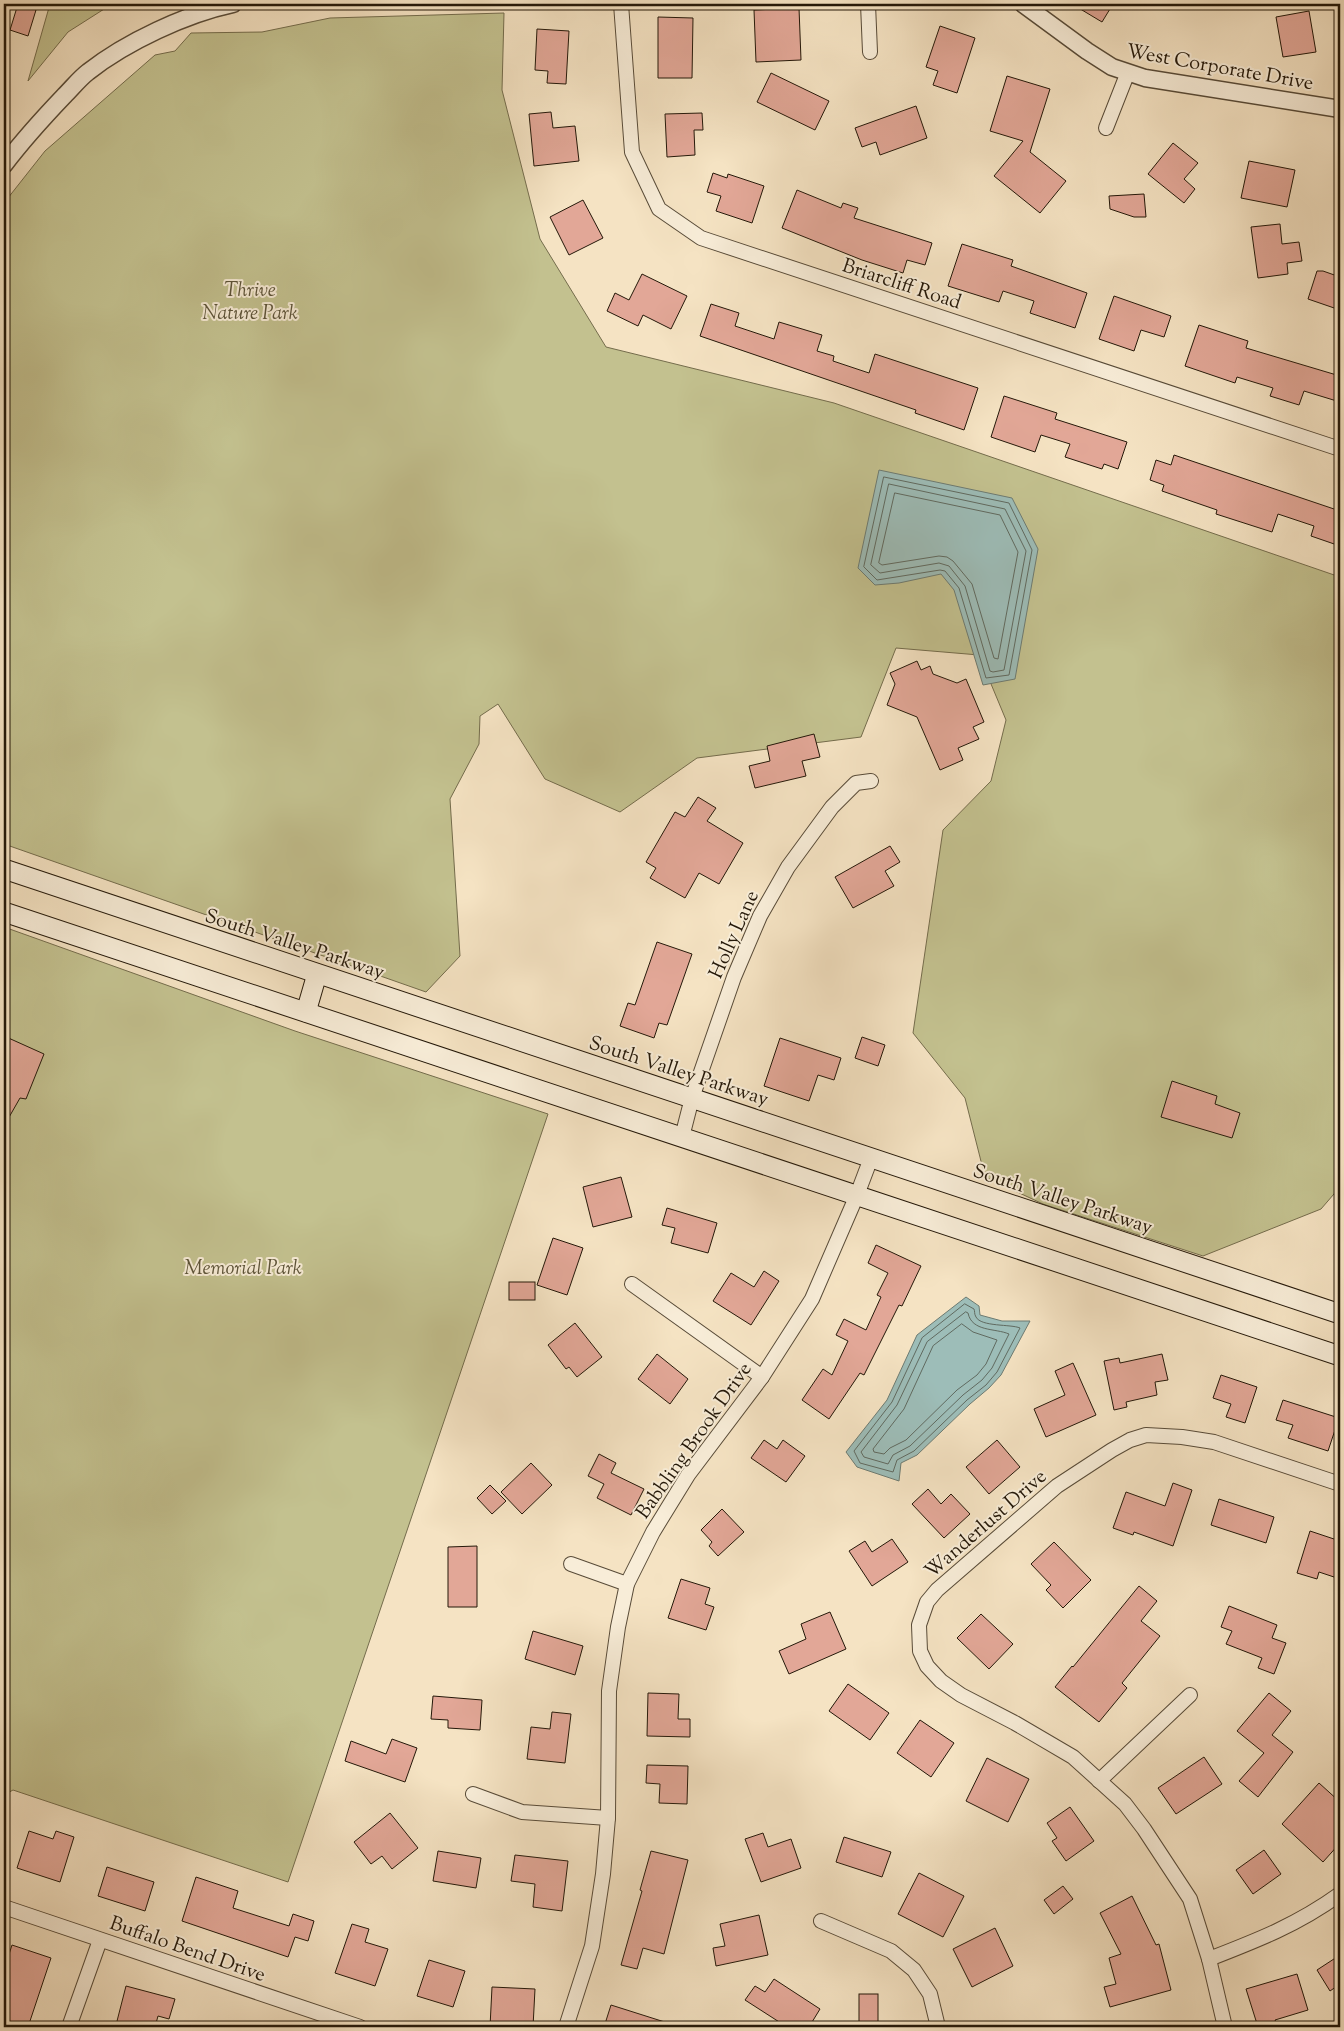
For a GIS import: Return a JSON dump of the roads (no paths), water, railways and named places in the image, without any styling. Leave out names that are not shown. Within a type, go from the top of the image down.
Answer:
[{"type":"main road","name":"South Valley Parkway","points":[[4,869],[1340,1314]]},
{"type":"main road","points":[[4,912],[564,1096],[682,1138],[1340,1356]]},
{"type":"main road","points":[[306,1012],[317,974]]},
{"type":"street","points":[[4,165],[29,132],[88,72],[122,50],[167,26],[218,7],[233,4]]},
{"type":"street","name":"Briarcliff Road","points":[[620,4],[632,152],[659,209],[701,238],[1340,449]]},
{"type":"street","points":[[868,4],[870,52]]},
{"type":"street","name":"West Corporate Drive","points":[[1023,4],[1112,67],[1145,78],[1340,109]]},
{"type":"street","points":[[1106,128],[1128,72]]},
{"type":"street","name":"Holly Lane","points":[[682,1138],[692,1098],[734,977],[765,908],[788,867],[832,807],[856,783],[871,781]]},
{"type":"street","name":"Babbling Brook Drive","points":[[566,2027],[592,1946],[603,1874],[608,1818],[610,1691],[618,1627],[627,1584],[653,1532],[688,1475],[762,1377],[812,1299],[871,1158]]},
{"type":"street","points":[[632,1284],[762,1377]]},
{"type":"street","name":"Wanderlust Drive","points":[[1224,2027],[1209,1959],[1190,1899],[1144,1829],[1125,1804],[1074,1757],[1015,1723],[960,1695],[941,1681],[927,1666],[920,1651],[919,1625],[927,1602],[937,1590],[1057,1486],[1130,1440],[1146,1435],[1182,1437],[1214,1442],[1340,1484]]},
{"type":"street","points":[[571,1564],[627,1584]]},
{"type":"street","points":[[1099,1781],[1190,1695]]},
{"type":"street","points":[[473,1794],[522,1812],[608,1818]]},
{"type":"street","points":[[1209,1959],[1284,1930],[1340,1894]]},
{"type":"street","name":"Buffalo Bend Drive","points":[[4,1907],[325,2022],[360,2027]]},
{"type":"street","points":[[820,1921],[891,1951],[914,1970],[930,1994],[938,2027]]},
{"type":"street","points":[[69,2027],[100,1940]]},
{"type":"water","points":[[879,470],[1012,498],[1038,549],[1015,679],[983,685],[954,590],[941,574],[899,583],[875,585],[858,568]]},
{"type":"water","points":[[966,1297],[979,1306],[980,1315],[1002,1321],[1030,1321],[1001,1375],[917,1455],[901,1463],[899,1481],[857,1467],[846,1452],[887,1400],[917,1335]]},
{"type":"park label","name":"Thrive Nature Park","points":[[250,300]]},
{"type":"park label","name":"Memorial Park","points":[[243,1267]]}]
